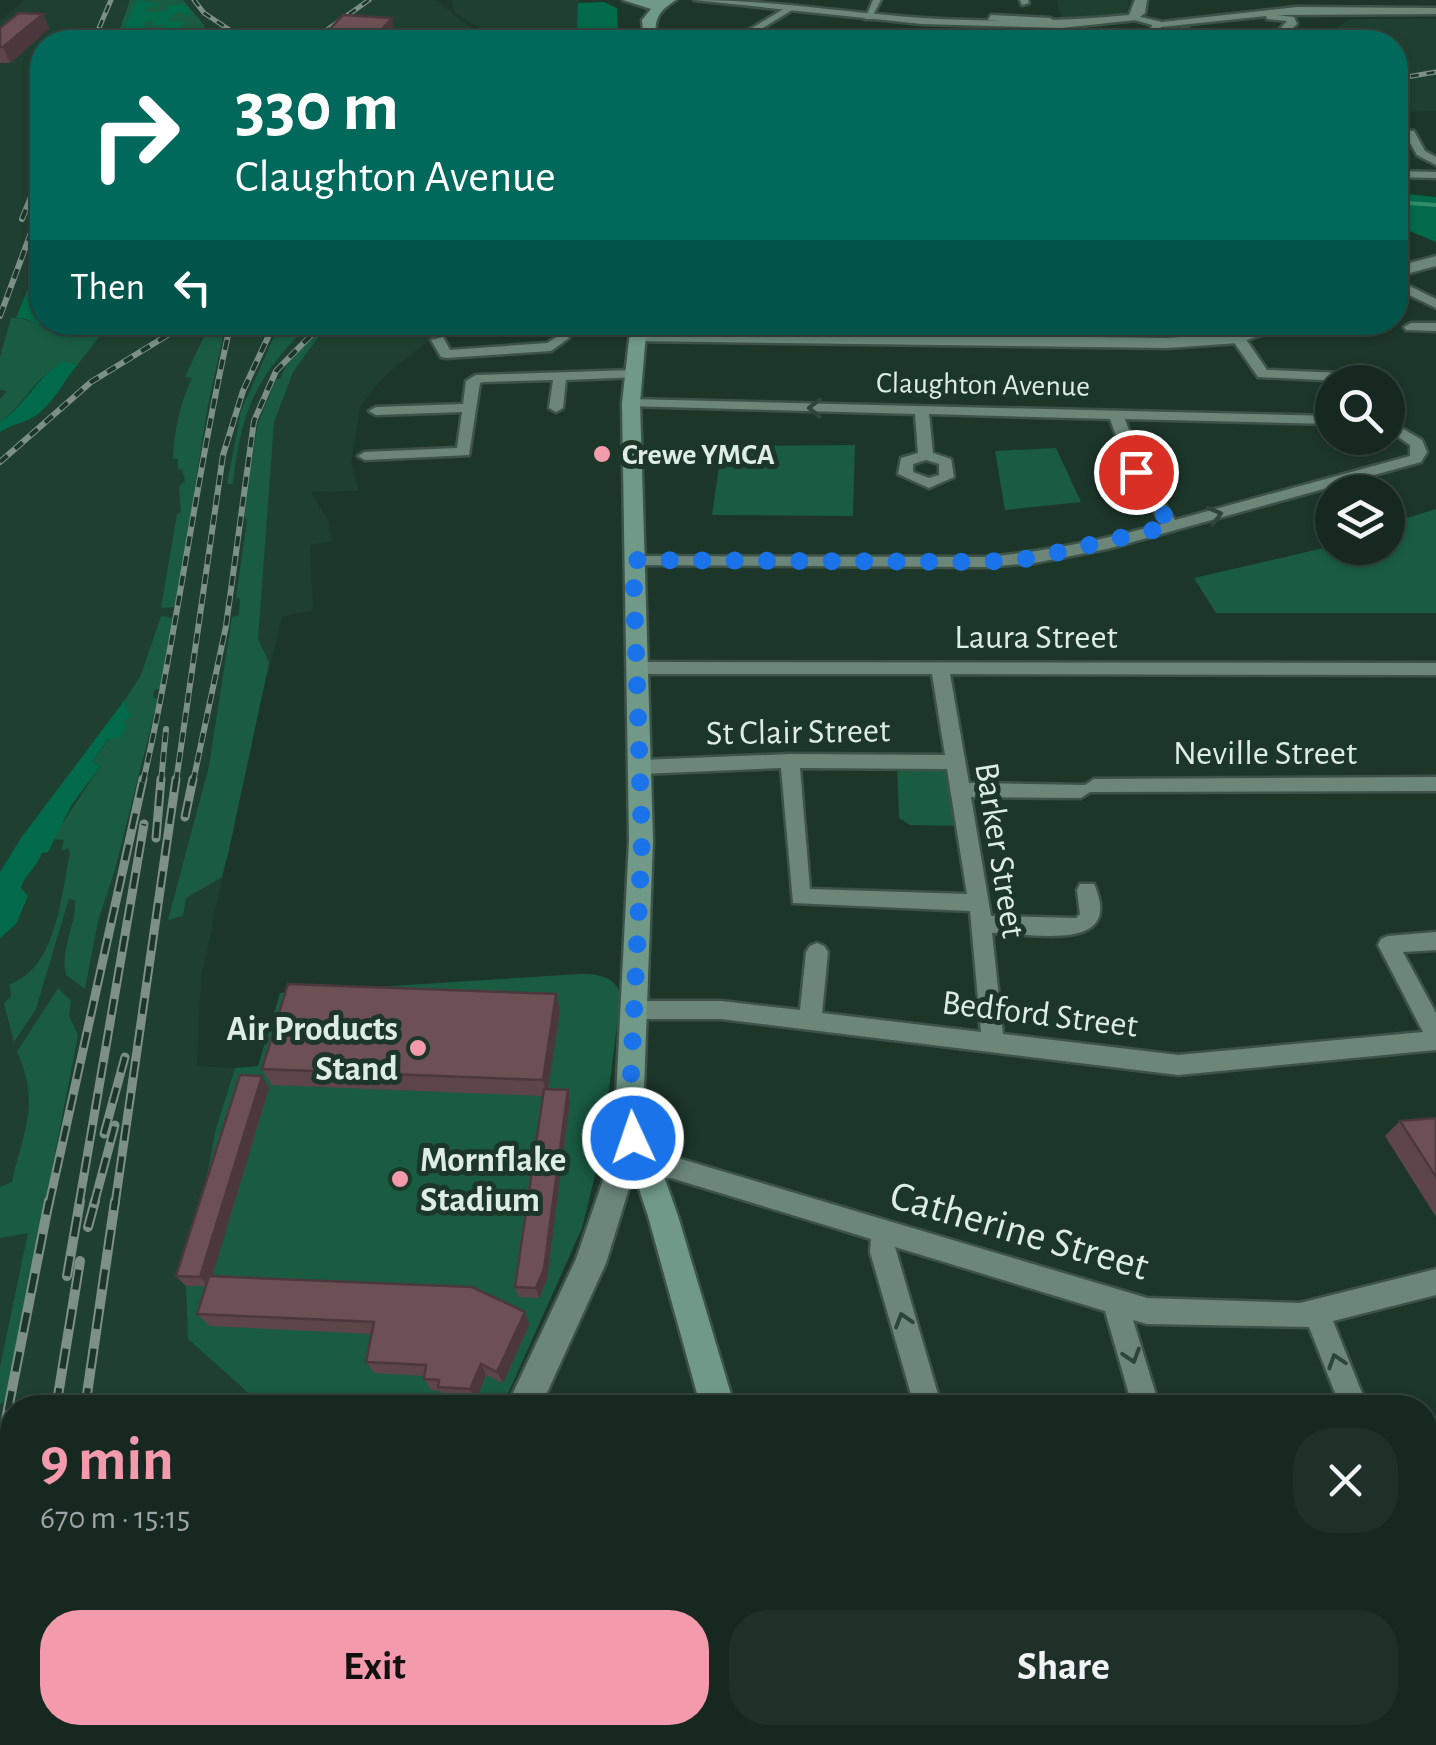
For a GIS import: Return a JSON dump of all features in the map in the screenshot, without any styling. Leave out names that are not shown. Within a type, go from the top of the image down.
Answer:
[{"type":"main road","points":[[629,0],[656,6],[648,30]]},
{"type":"main road","points":[[637,335],[631,404],[641,767],[629,1117],[714,1395]]},
{"type":"street","points":[[700,0],[868,17],[1081,24],[1132,18],[1157,24],[1297,10],[1436,11]]},
{"type":"street","points":[[868,17],[876,0]]},
{"type":"street","points":[[1132,18],[1139,12],[1140,0]]},
{"type":"street","points":[[754,30],[792,7]]},
{"type":"street","points":[[982,10],[980,14],[992,21],[1050,21]]},
{"type":"street","points":[[1233,20],[1291,20],[1286,30]]},
{"type":"street","points":[[1156,30],[1157,24]]},
{"type":"street","points":[[1410,132],[1421,153],[1436,162]]},
{"type":"street","points":[[1408,174],[1436,175]]},
{"type":"street","points":[[1408,269],[1436,261]]},
{"type":"street","points":[[1408,290],[1436,304]]},
{"type":"street","points":[[1411,326],[1436,327]]},
{"type":"street","points":[[808,335],[1064,344],[1248,335]]},
{"type":"street","points":[[438,340],[446,354],[550,347],[562,338]]},
{"type":"street","points":[[1238,338],[1263,374],[1315,376]]},
{"type":"street","points":[[528,348],[528,376]]},
{"type":"street","points":[[365,456],[403,447],[464,452],[474,381],[633,374]]},
{"type":"street","points":[[535,409],[561,408],[560,376]]},
{"type":"street","name":"Claughton Avenue","points":[[631,404],[1315,420]]},
{"type":"street","points":[[376,411],[468,408]]},
{"type":"street","points":[[922,410],[926,455]]},
{"type":"street","points":[[1116,415],[1136,472],[1171,526]]},
{"type":"street","points":[[633,560],[1001,560],[1108,544],[1412,462],[1420,452],[1417,442],[1405,435]]},
{"type":"street","name":"Laura Street","points":[[636,668],[1436,668]]},
{"type":"street","name":"Barker Street","points":[[940,668],[980,913],[993,1042]]},
{"type":"street","points":[[790,761],[800,897],[1079,926],[1091,918],[1087,890]]},
{"type":"street","name":"St Clair Street","points":[[641,767],[790,761],[956,762]]},
{"type":"street","name":"Neville Street","points":[[960,790],[1436,784]]},
{"type":"street","points":[[1436,940],[1388,945],[1436,1037]]},
{"type":"street","points":[[810,1019],[817,952]]},
{"type":"street","name":"Bedford Street","points":[[635,1010],[721,1010],[810,1019],[1178,1066],[1436,1037]]},
{"type":"street","points":[[528,1395],[590,1263],[622,1164],[641,1159]]},
{"type":"street","name":"Catherine Street","points":[[641,1159],[1147,1311],[1317,1314],[1436,1282]]},
{"type":"street","points":[[884,1231],[882,1252],[925,1395]]},
{"type":"street","points":[[1116,1304],[1142,1395]]},
{"type":"street","points":[[1317,1314],[1350,1395]]},
{"type":"shaded area","points":[[25,0],[437,0],[476,30],[30,30],[30,335],[456,335],[427,342],[384,376],[360,407],[351,463],[359,491],[311,492],[327,519],[333,541],[310,545],[313,610],[283,616],[259,705],[201,978],[197,1066],[235,1068],[215,1132],[186,1285],[188,1339],[251,1395],[0,1395],[0,21]]},
{"type":"shaded area","points":[[452,0],[579,0],[580,21],[578,30],[484,30],[455,13]]},
{"type":"shaded area","points":[[1057,0],[1129,0],[1127,12],[1120,15],[1062,19]]},
{"type":"shaded area","points":[[1350,19],[1436,19],[1436,111],[1408,112],[1408,30],[1334,30]]},
{"type":"green space","points":[[130,0],[183,0],[205,30],[119,30]]},
{"type":"green space","points":[[138,0],[162,5],[145,8],[145,12],[169,11],[166,6],[184,4],[192,16],[178,12],[167,20],[186,23],[176,30],[162,30],[167,25],[150,25],[155,21],[152,20],[144,23],[146,30],[123,30]]},
{"type":"green space","points":[[604,2],[617,8],[618,30],[577,30],[578,3]]},
{"type":"green space","points":[[1408,194],[1436,197],[1436,242],[1408,230]]},
{"type":"green space","points":[[30,283],[30,321],[16,318]]},
{"type":"green space","points":[[11,318],[30,322],[30,335],[100,335],[78,364],[65,364],[44,375],[0,422],[0,399],[7,391],[0,390],[0,357]]},
{"type":"green space","points":[[205,335],[223,335],[208,405],[176,607],[161,608],[177,514],[181,512],[179,487],[185,481],[182,469],[178,470],[178,459],[173,459],[176,427],[192,378],[185,377]]},
{"type":"green space","points":[[275,335],[299,335],[277,359],[255,395],[241,435],[233,484],[227,484],[241,411]]},
{"type":"green space","points":[[313,335],[319,336],[293,372],[274,422],[258,639],[269,663],[229,850],[222,877],[186,898],[183,916],[168,920],[209,766],[232,617],[239,615],[240,599],[236,597],[247,521],[243,513],[258,423],[276,379],[280,379],[287,364]]},
{"type":"green space","points":[[63,362],[78,364],[50,402],[37,415],[0,432],[0,422]]},
{"type":"green space","points":[[855,445],[853,516],[712,515],[722,446]]},
{"type":"green space","points":[[1056,448],[1081,502],[1005,510],[995,451]]},
{"type":"green space","points":[[1436,509],[1436,613],[1216,613],[1194,578],[1315,550],[1315,565],[1405,565],[1405,519]]},
{"type":"green space","points":[[161,616],[173,618],[160,689],[154,690],[153,698],[158,699],[98,921],[85,989],[66,975],[65,956],[75,910],[75,901],[69,898],[36,1009],[14,1042],[4,1003],[11,997],[10,984],[38,963],[47,946],[70,853],[68,848],[61,851],[64,840],[52,839],[100,767],[92,762],[121,722],[127,697],[141,675]]},
{"type":"green space","points":[[127,697],[125,705],[131,716],[122,722],[126,725],[121,738],[108,739],[92,762],[100,767],[72,804],[48,852],[42,853],[25,879],[21,888],[28,896],[16,924],[0,938],[0,872]]},
{"type":"green space","points":[[897,762],[956,762],[966,826],[910,825],[899,818]]},
{"type":"green space","name":"Mornflake Stadium","points":[[580,974],[610,980],[618,989],[621,995],[601,1151],[582,1228],[507,1395],[251,1395],[188,1339],[186,1286],[209,1209],[201,1207],[215,1132],[235,1068],[258,1066],[280,993]]},
{"type":"green space","points":[[58,988],[71,1001],[69,1016],[78,1035],[8,1395],[0,1395],[0,1367],[28,1233],[0,1238],[0,1187],[12,1182],[28,1117],[28,1087],[17,1052]]},
{"type":"building","points":[[19,13],[43,14],[0,47],[0,28]]},
{"type":"building","points":[[343,15],[392,18],[381,30],[329,30]]},
{"type":"building","name":"Air Products Stand","points":[[288,984],[556,994],[543,1080],[262,1069]]},
{"type":"building","points":[[240,1075],[262,1076],[200,1277],[176,1276]]},
{"type":"building","points":[[544,1089],[568,1090],[544,1269],[536,1288],[515,1287]]},
{"type":"building","points":[[1436,1118],[1436,1177],[1400,1121]]},
{"type":"building","points":[[209,1276],[472,1287],[525,1312],[497,1372],[481,1364],[470,1389],[438,1387],[439,1380],[424,1379],[426,1365],[366,1362],[374,1322],[197,1314]]},
{"type":"waterway","points":[[1408,203],[1436,205]]},
{"type":"railway","points":[[98,30],[111,0]]},
{"type":"railway","points":[[194,0],[204,13],[230,30]]},
{"type":"railway","points":[[327,30],[369,0]]},
{"type":"railway","points":[[1408,77],[1436,72]]},
{"type":"railway","points":[[22,219],[30,199]]},
{"type":"railway","points":[[0,316],[30,235]]},
{"type":"railway","points":[[0,462],[91,382],[168,335]]},
{"type":"railway","points":[[143,782],[228,335]]},
{"type":"railway","points":[[176,782],[223,455],[243,391],[269,335]]},
{"type":"railway","points":[[193,782],[226,626],[254,421],[276,371],[311,335]]},
{"type":"railway","points":[[161,782],[166,729]]},
{"type":"railway","points":[[49,1204],[143,779]]},
{"type":"railway","points":[[156,838],[161,779]]},
{"type":"railway","points":[[115,1204],[176,779]]},
{"type":"railway","points":[[185,817],[193,779]]},
{"type":"railway","points":[[79,1204],[144,824]]},
{"type":"railway","points":[[104,1134],[125,1057]]},
{"type":"railway","points":[[94,1204],[115,1125]]},
{"type":"railway","points":[[11,1395],[49,1201]]},
{"type":"railway","points":[[67,1276],[80,1201]]},
{"type":"railway","points":[[88,1227],[95,1201]]},
{"type":"railway","points":[[87,1395],[115,1201]]},
{"type":"railway","points":[[58,1395],[80,1261]]},
{"type":"place","name":"Crewe YMCA","points":[[602,454]]},
{"type":"place","name":"Air Products Stand","points":[[418,1048]]},
{"type":"place","name":"Mornflake Stadium","points":[[400,1179]]},
{"type":"route","points":[[633,1138],[629,1117],[642,814],[633,560],[984,562],[1034,558],[1108,544],[1171,526],[1136,472]]}]
